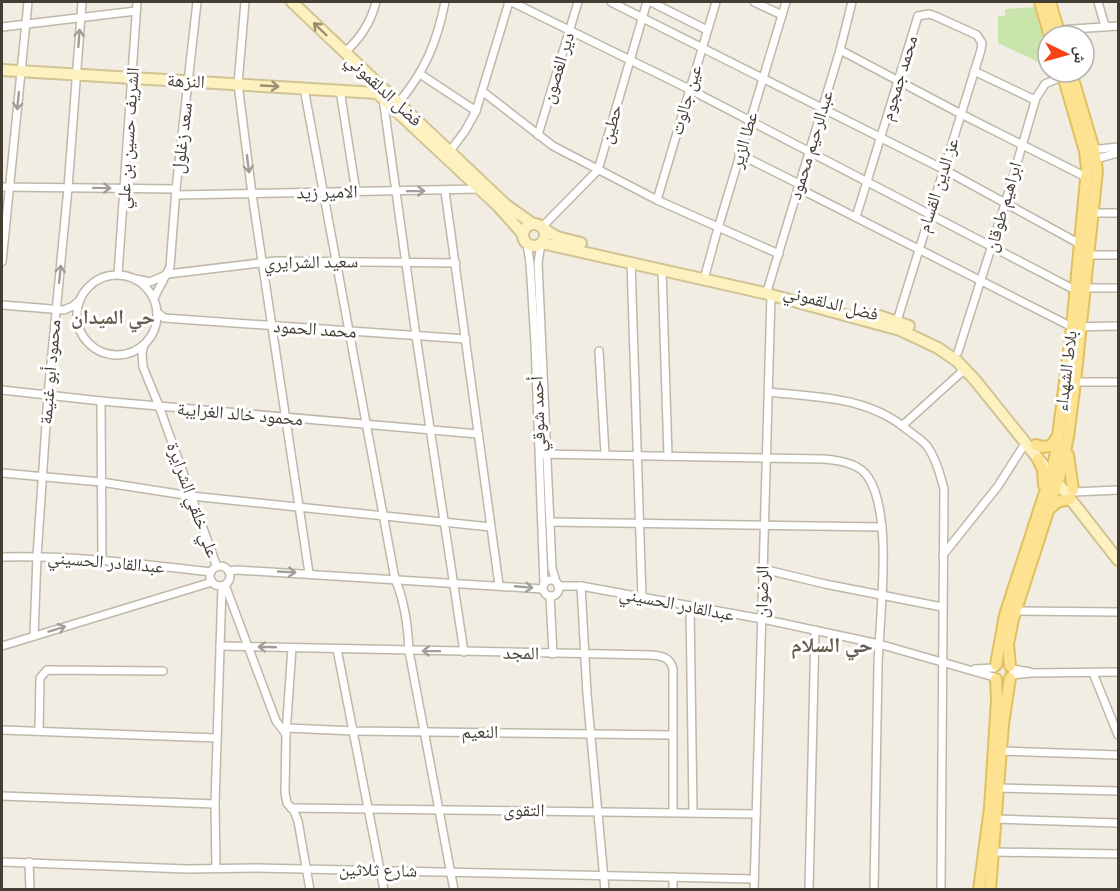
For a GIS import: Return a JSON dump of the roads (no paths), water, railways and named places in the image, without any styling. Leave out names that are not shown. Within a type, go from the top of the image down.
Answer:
[{"type":"main road","name":"فضل الدلقموني","points":[[292,2],[516,213],[557,237],[570,241],[705,276],[897,321],[924,332],[958,352],[976,370],[1031,444],[1038,459],[1056,474]]},
{"type":"main road","points":[[1040,2],[1051,24]]},
{"type":"main road","points":[[1050,2],[1054,24]]},
{"type":"main road","name":"النزهة","points":[[2,70],[370,92]]},
{"type":"main road","points":[[370,92],[376,87],[374,79]]},
{"type":"main road","name":"بلاط الشهداء","points":[[979,890],[990,808],[997,700],[995,672],[1005,615],[1056,474],[1076,327],[1080,244],[1090,155],[1068,84]]},
{"type":"main road","points":[[370,92],[377,93],[383,98],[479,189],[525,239],[532,246],[541,244],[545,235],[539,227],[526,227],[525,239]]},
{"type":"main road","points":[[1079,289],[1088,255],[1093,213],[1090,155]]},
{"type":"main road","name":"فضل الدلقموني","points":[[541,244],[705,276]]},
{"type":"main road","name":"فضل الدلقموني","points":[[770,291],[900,330],[938,348],[965,369],[1056,474]]},
{"type":"main road","points":[[1076,327],[1075,382],[1063,435],[1072,494],[1119,560]]},
{"type":"main road","points":[[1031,444],[1042,447],[1051,446],[1063,435]]},
{"type":"main road","points":[[990,890],[1001,751],[1011,672],[1008,644],[1044,509],[1044,476],[1038,459]]},
{"type":"main road","points":[[1056,474],[1119,548]]},
{"type":"main road","points":[[1044,509],[1072,494]]},
{"type":"main road","points":[[1002,662],[1011,672],[1002,681],[995,672],[1002,662]]},
{"type":"street","points":[[2,262],[5,187],[28,2]]},
{"type":"street","name":"محمود أبو غنيمة","points":[[34,636],[48,395],[69,188],[82,2]]},
{"type":"street","name":"الشريف حسين بن علي","points":[[118,274],[137,2]]},
{"type":"street","name":"سعد زغلول","points":[[154,298],[170,267],[197,2]]},
{"type":"street","points":[[245,2],[238,84],[252,194],[309,573]]},
{"type":"street","points":[[344,52],[363,33],[376,2]]},
{"type":"street","points":[[399,102],[420,74],[436,35],[445,2]]},
{"type":"street","points":[[450,151],[476,111],[511,2],[689,89],[992,247],[1079,289],[1119,288]]},
{"type":"street","name":"دير الغصون","points":[[538,135],[578,2]]},
{"type":"street","points":[[610,2],[763,77],[822,110],[881,137],[1080,244]]},
{"type":"street","points":[[649,2],[707,30]]},
{"type":"street","name":"حطين","points":[[539,227],[598,170],[642,17],[649,2]]},
{"type":"street","name":"عين جالوت","points":[[657,200],[716,2]]},
{"type":"street","points":[[754,2],[782,15]]},
{"type":"street","name":"عطا الزير","points":[[705,276],[749,120],[786,2]]},
{"type":"street","name":"عبدالرحيم محمود","points":[[770,291],[778,254],[840,50],[852,2]]},
{"type":"street","points":[[1098,2],[1105,26]]},
{"type":"street","points":[[2,27],[136,11]]},
{"type":"street","name":"محمد جمجوم","points":[[856,217],[918,16],[929,14],[976,35],[982,43],[981,50]]},
{"type":"street","points":[[1096,27],[1119,26]]},
{"type":"street","points":[[840,50],[1086,177]]},
{"type":"street","name":"عز الدين القسام","points":[[897,321],[981,50]]},
{"type":"street","points":[[974,71],[1035,100]]},
{"type":"street","points":[[420,74],[476,111]]},
{"type":"street","name":"ابراهيم طوقان","points":[[958,352],[1005,204],[1021,143],[1035,100],[1045,84]]},
{"type":"street","points":[[304,88],[395,579],[401,593],[409,630],[409,651],[454,890]]},
{"type":"street","points":[[340,90],[356,192]]},
{"type":"street","points":[[482,91],[553,146],[657,200],[778,254]]},
{"type":"street","points":[[383,98],[382,107],[464,652]]},
{"type":"street","points":[[1090,155],[1119,147]]},
{"type":"street","points":[[1090,155],[1119,153]]},
{"type":"street","points":[[739,154],[856,217],[1076,327],[1119,326]]},
{"type":"street","name":"الامير زيد","points":[[5,187],[252,194],[479,189]]},
{"type":"street","points":[[446,191],[499,585]]},
{"type":"street","points":[[1093,213],[1119,213]]},
{"type":"street","name":"أحمد شوقي","points":[[525,239],[533,305],[552,571],[557,584]]},
{"type":"street","name":"أحمد شوقي","points":[[541,244],[538,263],[544,454],[544,586]]},
{"type":"street","points":[[1088,255],[1119,255]]},
{"type":"street","name":"سعيد الشرايري","points":[[168,274],[263,262],[456,263]]},
{"type":"street","points":[[631,262],[642,597]]},
{"type":"street","points":[[662,269],[669,456]]},
{"type":"street","points":[[78,326],[77,313],[80,300],[86,289],[95,281],[118,274],[150,282],[168,274]]},
{"type":"street","points":[[118,356],[136,351],[144,345],[152,336],[156,325],[158,312],[154,298],[147,287],[136,279]]},
{"type":"street","name":"الرضوان","points":[[754,890],[770,291]]},
{"type":"street","points":[[2,305],[69,309],[80,300]]},
{"type":"street","points":[[58,309],[74,318],[84,338],[93,348],[105,354],[132,358],[143,367]]},
{"type":"street","points":[[156,325],[164,318],[158,312]]},
{"type":"street","name":"محمد الحمود","points":[[164,318],[465,339]]},
{"type":"street","name":"علي خلقي الشرايرة","points":[[144,345],[143,367],[191,496],[214,570]]},
{"type":"street","points":[[599,351],[605,454]]},
{"type":"street","points":[[903,425],[965,369]]},
{"type":"street","points":[[1075,382],[1119,382]]},
{"type":"street","name":"محمود خالد الغرايبة","points":[[2,390],[101,402],[478,434]]},
{"type":"street","points":[[769,393],[850,401],[871,407],[903,425],[926,445],[936,463],[944,489],[940,890]]},
{"type":"street","points":[[101,402],[102,561]]},
{"type":"street","points":[[944,555],[1031,444]]},
{"type":"street","points":[[544,454],[832,460],[857,467],[867,475],[880,506],[882,527],[874,890]]},
{"type":"street","points":[[2,473],[101,482],[191,496],[491,527]]},
{"type":"street","points":[[1072,494],[1119,490]]},
{"type":"street","points":[[550,522],[882,527]]},
{"type":"street","name":"عبدالقادر الحسيني","points":[[2,557],[37,556],[214,570]]},
{"type":"street","points":[[212,582],[214,570],[225,567],[229,571],[229,581],[223,586],[220,646],[215,804],[216,868]]},
{"type":"street","points":[[763,569],[881,596],[942,607]]},
{"type":"street","points":[[229,571],[309,573],[499,585],[544,586],[551,580],[557,584],[557,593],[550,596]]},
{"type":"street","points":[[2,646],[212,582],[223,586]]},
{"type":"street","name":"عبدالقادر الحسيني","points":[[557,584],[581,586],[815,630],[879,644],[970,669],[995,672]]},
{"type":"street","points":[[223,586],[276,721],[286,731]]},
{"type":"street","points":[[544,586],[546,595],[550,596]]},
{"type":"street","points":[[581,586],[605,890]]},
{"type":"street","points":[[550,596],[553,654]]},
{"type":"street","points":[[690,606],[693,812]]},
{"type":"street","points":[[1015,611],[1119,612]]},
{"type":"street","points":[[809,890],[815,630]]},
{"type":"street","name":"المجد","points":[[220,646],[651,655],[667,659],[673,669],[673,812]]},
{"type":"street","points":[[292,648],[286,731],[285,793],[287,803],[298,821],[310,890]]},
{"type":"street","points":[[337,649],[384,890]]},
{"type":"street","points":[[39,731],[40,678],[47,670],[164,671]]},
{"type":"street","points":[[1011,672],[1119,672]]},
{"type":"street","points":[[1093,673],[1119,735]]},
{"type":"street","points":[[2,730],[217,738]]},
{"type":"street","name":"النعيم","points":[[286,731],[673,735]]},
{"type":"street","points":[[1001,751],[1119,755]]},
{"type":"street","points":[[998,788],[1119,791]]},
{"type":"street","points":[[2,796],[215,804]]},
{"type":"street","name":"التقوى","points":[[291,808],[756,814]]},
{"type":"street","points":[[996,819],[1119,823]]},
{"type":"street","points":[[993,852],[1119,854]]},
{"type":"street","name":"شارع ثلاثين","points":[[2,861],[138,867],[754,879]]},
{"type":"street","points":[[29,862],[30,890]]},
{"type":"street","points":[[673,877],[673,890]]},
{"type":"district","name":"حي الميدان","points":[[113,317]]},
{"type":"district","name":"حي السلام","points":[[832,645]]}]
